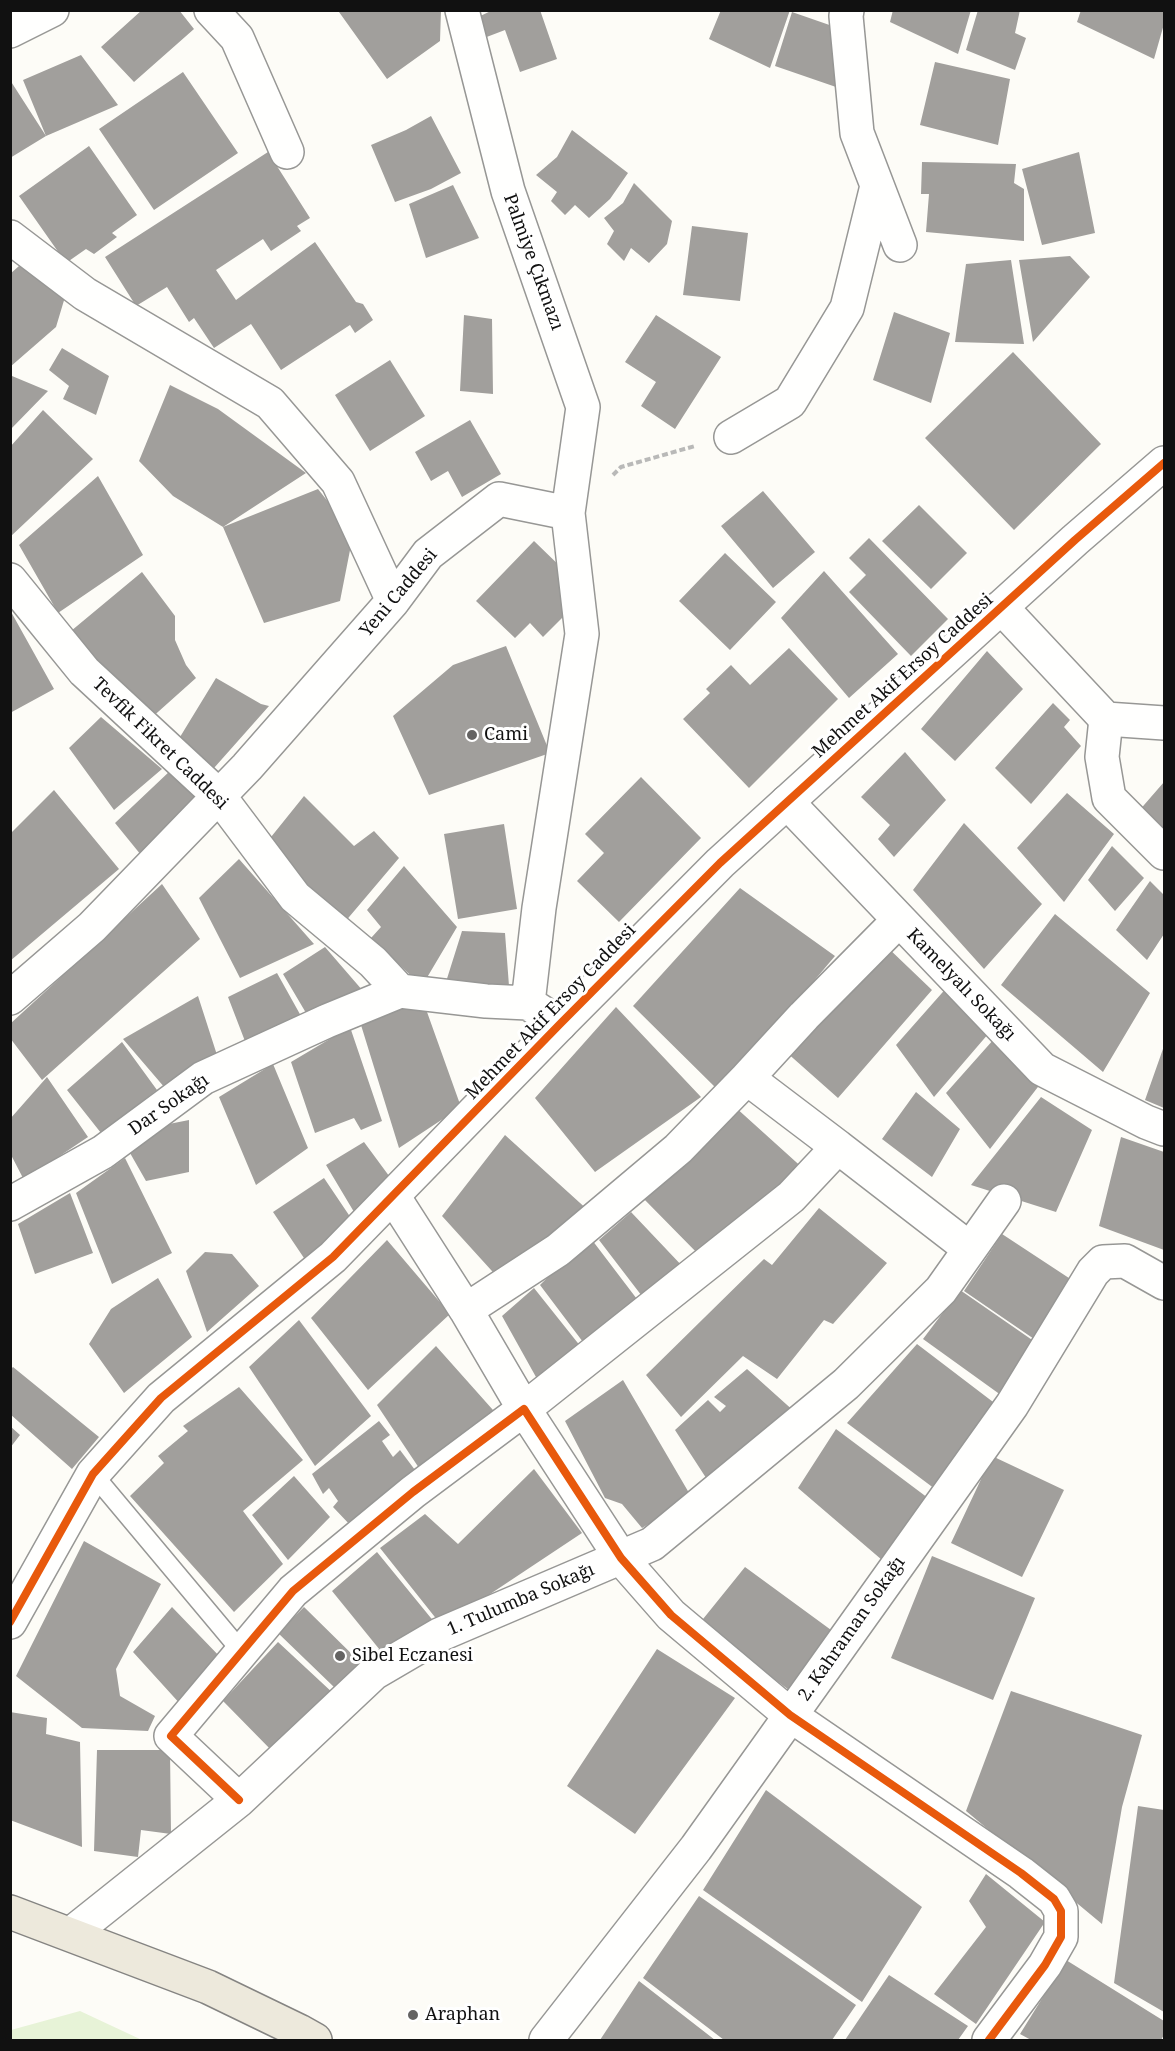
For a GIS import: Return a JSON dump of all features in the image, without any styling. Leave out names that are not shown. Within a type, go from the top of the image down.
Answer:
[{"type":"main road","points":[[10,1912],[208,1987],[315,2040]]},
{"type":"street","points":[[10,31],[52,10]]},
{"type":"street","points":[[211,10],[237,38],[287,152]]},
{"type":"street","name":"Palmiye Çıkmazı","points":[[462,10],[508,191],[583,408],[568,513]]},
{"type":"street","points":[[847,10],[857,133],[900,245]]},
{"type":"street","points":[[731,437],[790,402],[847,308],[877,186]]},
{"type":"street","points":[[14,246],[85,294],[270,403],[339,482],[393,601]]},
{"type":"street","name":"Mehmet Akif Ersoy Caddesi","points":[[10,1622],[93,1474],[161,1398],[333,1257],[692,891],[1075,540],[1164,463]]},
{"type":"street","name":"Yeni Caddesi","points":[[10,998],[92,927],[247,767],[393,601],[428,554],[499,499],[568,513]]},
{"type":"street","points":[[528,1003],[539,908],[582,634],[568,513]]},
{"type":"street","name":"Tevfik Fikret Caddesi","points":[[10,580],[84,671],[219,796],[295,897],[373,962],[400,991]]},
{"type":"street","points":[[1002,607],[1106,719],[1164,723]]},
{"type":"street","points":[[1106,719],[1101,757],[1109,798],[1164,853]]},
{"type":"street","name":"Kamelyalı Sokağı","points":[[787,802],[1042,1069],[1164,1129]]},
{"type":"street","points":[[466,1310],[558,1250],[678,1149],[899,920]]},
{"type":"street","points":[[400,991],[486,1001],[528,1003],[560,1024]]},
{"type":"street","name":"Dar Sokağı","points":[[10,1204],[103,1152],[203,1078],[327,1021],[400,991]]},
{"type":"street","points":[[747,1078],[970,1249]]},
{"type":"street","points":[[239,1800],[171,1736],[293,1592],[413,1492],[524,1409],[791,1197],[838,1147]]},
{"type":"street","points":[[393,1196],[466,1310],[524,1409],[621,1558],[671,1615],[790,1715],[1021,1873],[1054,1899],[1061,1911],[1061,1937],[1045,1965],[989,2040]]},
{"type":"street","name":"1. Tulumba Sokağı","points":[[71,1934],[239,1800],[374,1673],[439,1635],[652,1544],[846,1384],[941,1290],[1004,1201]]},
{"type":"street","name":"2. Kahraman Sokağı","points":[[546,2040],[696,1848],[1012,1405],[1093,1272],[1103,1262],[1125,1261],[1164,1283]]},
{"type":"lane","points":[[93,1474],[242,1652]]},
{"type":"path","points":[[568,513],[621,467],[731,437]]},
{"type":"green space","points":[[80,2011],[142,2040],[11,2040],[11,2030]]},
{"type":"building","points":[[142,10],[179,10],[194,29],[134,82],[101,47]]},
{"type":"building","points":[[341,10],[441,10],[440,41],[387,79],[339,12]]},
{"type":"building","points":[[493,10],[540,10],[557,59],[520,72],[505,30],[484,38],[476,18]]},
{"type":"building","points":[[721,10],[790,10],[770,68],[709,39]]},
{"type":"building","points":[[893,10],[971,10],[958,54],[890,22]]},
{"type":"building","points":[[978,10],[1020,10],[1015,33],[1026,38],[1015,70],[966,50]]},
{"type":"building","points":[[1081,10],[1164,10],[1164,24],[1154,59],[1077,22]]},
{"type":"building","points":[[792,12],[841,29],[836,87],[775,66]]},
{"type":"building","points":[[81,55],[118,105],[46,136],[23,80]]},
{"type":"building","points":[[935,62],[1010,79],[998,145],[920,125]]},
{"type":"building","points":[[183,72],[238,153],[154,210],[99,129]]},
{"type":"building","points":[[10,80],[46,136],[10,158]]},
{"type":"building","points":[[431,116],[461,173],[431,189],[395,202],[371,145]]},
{"type":"building","points":[[572,130],[628,173],[610,199],[589,218],[575,205],[565,215],[551,201],[557,192],[536,175],[557,157]]},
{"type":"building","points":[[89,146],[137,215],[112,233],[117,237],[94,254],[86,249],[66,263],[19,196]]},
{"type":"building","points":[[268,152],[310,218],[297,226],[301,231],[271,251],[263,239],[216,270],[236,300],[315,242],[356,302],[363,304],[373,320],[355,333],[350,325],[281,370],[251,324],[214,348],[194,318],[189,322],[167,287],[136,306],[105,257]]},
{"type":"building","points":[[1079,152],[1095,233],[1042,245],[1022,169]]},
{"type":"building","points":[[922,162],[1016,164],[1014,183],[1024,189],[1024,241],[926,232],[929,194],[921,194]]},
{"type":"building","points":[[634,183],[672,221],[667,244],[649,263],[631,248],[624,261],[607,244],[614,231],[604,218],[623,203]]},
{"type":"building","points":[[453,185],[479,238],[426,258],[409,204]]},
{"type":"building","points":[[692,226],[748,233],[740,301],[683,295]]},
{"type":"building","points":[[1070,256],[1090,277],[1033,342],[1019,260]]},
{"type":"building","points":[[1011,260],[1024,344],[955,342],[966,264]]},
{"type":"building","points":[[19,266],[47,273],[65,297],[56,327],[10,367],[10,274]]},
{"type":"building","points":[[894,312],[950,333],[931,403],[873,380]]},
{"type":"building","points":[[464,315],[492,319],[493,394],[460,391]]},
{"type":"building","points":[[656,315],[721,357],[675,429],[641,406],[656,382],[625,362]]},
{"type":"building","points":[[62,348],[109,376],[96,415],[63,399],[69,386],[49,370]]},
{"type":"building","points":[[1013,352],[1101,444],[1014,530],[925,438]]},
{"type":"building","points":[[390,360],[425,416],[370,451],[335,395]]},
{"type":"building","points":[[12,376],[48,391],[10,430],[10,378]]},
{"type":"building","points":[[170,385],[218,409],[306,473],[223,527],[173,496],[139,461]]},
{"type":"building","points":[[43,410],[93,459],[10,537],[10,447]]},
{"type":"building","points":[[470,420],[501,474],[462,497],[448,471],[431,481],[415,452]]},
{"type":"building","points":[[98,476],[143,555],[58,613],[19,545]]},
{"type":"building","points":[[318,489],[344,522],[352,540],[340,601],[264,623],[223,527]]},
{"type":"building","points":[[763,491],[815,552],[773,588],[721,526]]},
{"type":"building","points":[[919,505],[967,553],[931,589],[882,541]]},
{"type":"building","points":[[869,538],[948,619],[911,656],[849,592],[866,575],[849,558]]},
{"type":"building","points":[[534,541],[566,572],[570,610],[543,637],[530,623],[515,638],[476,601]]},
{"type":"building","points":[[725,553],[776,602],[730,650],[679,601]]},
{"type":"building","points":[[824,571],[898,654],[849,698],[781,618]]},
{"type":"building","points":[[142,572],[175,616],[175,640],[186,665],[196,678],[149,720],[71,631]]},
{"type":"building","points":[[10,610],[54,689],[10,713]]},
{"type":"building","name":"Cami","points":[[506,646],[550,753],[429,795],[393,716],[453,665]]},
{"type":"building","points":[[789,648],[838,699],[749,788],[683,719],[710,693],[706,689],[731,665],[750,685]]},
{"type":"building","points":[[987,651],[1023,689],[955,761],[921,729]]},
{"type":"building","points":[[216,678],[261,704],[269,706],[214,768],[180,737]]},
{"type":"building","points":[[1053,703],[1070,720],[1064,727],[1081,746],[1031,804],[995,768]]},
{"type":"building","points":[[101,717],[162,769],[114,810],[69,748]]},
{"type":"building","points":[[905,752],[946,800],[894,857],[878,839],[890,825],[861,797]]},
{"type":"building","points":[[171,770],[205,799],[141,855],[115,823]]},
{"type":"building","points":[[641,777],[701,838],[619,922],[577,881],[604,853],[585,834]]},
{"type":"building","points":[[1164,782],[1164,851],[1131,820]]},
{"type":"building","points":[[54,790],[119,869],[10,961],[10,834]]},
{"type":"building","points":[[1067,793],[1114,834],[1064,902],[1017,848]]},
{"type":"building","points":[[304,796],[354,846],[374,831],[399,858],[344,923],[267,842]]},
{"type":"building","points":[[964,823],[1042,904],[984,969],[913,890]]},
{"type":"building","points":[[504,824],[517,909],[458,919],[444,834]]},
{"type":"building","points":[[1112,846],[1144,878],[1115,911],[1088,880]]},
{"type":"building","points":[[239,859],[314,944],[240,978],[199,898]]},
{"type":"building","points":[[404,866],[457,927],[422,986],[371,938],[381,927],[367,910]]},
{"type":"building","points":[[1150,881],[1164,895],[1164,934],[1147,960],[1116,930]]},
{"type":"building","points":[[162,884],[200,939],[42,1080],[10,1038],[10,1024]]},
{"type":"building","points":[[740,888],[835,956],[720,1092],[633,1006]]},
{"type":"building","points":[[1055,914],[1150,993],[1103,1072],[1001,985]]},
{"type":"building","points":[[462,931],[505,933],[509,986],[445,985]]},
{"type":"building","points":[[885,945],[932,990],[838,1098],[785,1051]]},
{"type":"building","points":[[325,947],[363,991],[309,1018],[283,974]]},
{"type":"building","points":[[277,973],[306,1025],[248,1049],[228,997]]},
{"type":"building","points":[[949,985],[989,1033],[934,1097],[896,1045]]},
{"type":"building","points":[[198,996],[217,1055],[165,1088],[123,1039]]},
{"type":"building","points":[[422,998],[461,1107],[399,1148],[361,1025]]},
{"type":"building","points":[[616,1007],[701,1097],[595,1172],[535,1098]]},
{"type":"building","points":[[350,1027],[382,1121],[361,1130],[354,1118],[315,1133],[291,1062]]},
{"type":"building","points":[[994,1039],[1041,1083],[990,1149],[946,1093]]},
{"type":"building","points":[[122,1042],[157,1090],[101,1133],[67,1090]]},
{"type":"building","points":[[1164,1046],[1164,1108],[1145,1100]]},
{"type":"building","points":[[273,1064],[308,1148],[256,1185],[219,1097]]},
{"type":"building","points":[[47,1077],[88,1137],[24,1180],[10,1153],[10,1119]]},
{"type":"building","points":[[916,1092],[960,1129],[932,1177],[882,1139]]},
{"type":"building","points":[[1041,1097],[1092,1130],[1056,1212],[971,1185]]},
{"type":"building","points":[[734,1106],[806,1171],[703,1259],[642,1197]]},
{"type":"building","points":[[189,1120],[189,1172],[146,1181],[130,1153],[154,1127]]},
{"type":"building","points":[[505,1135],[590,1212],[501,1281],[442,1216]]},
{"type":"building","points":[[1121,1137],[1164,1152],[1164,1250],[1099,1226]]},
{"type":"building","points":[[364,1142],[395,1184],[357,1217],[326,1165]]},
{"type":"building","points":[[125,1158],[172,1253],[112,1284],[76,1193]]},
{"type":"building","points":[[324,1178],[357,1227],[306,1261],[273,1212]]},
{"type":"building","points":[[70,1193],[93,1253],[35,1274],[18,1224]]},
{"type":"building","points":[[819,1208],[887,1263],[833,1324],[824,1320],[777,1379],[743,1356],[681,1417],[646,1375],[764,1259],[772,1265]]},
{"type":"building","points":[[631,1212],[685,1269],[648,1304],[599,1240]]},
{"type":"building","points":[[1002,1234],[1075,1282],[1037,1341],[964,1291]]},
{"type":"building","points":[[589,1236],[643,1307],[589,1350],[540,1285]]},
{"type":"building","points":[[387,1240],[450,1314],[368,1390],[311,1318]]},
{"type":"building","points":[[205,1252],[232,1254],[259,1286],[207,1332],[186,1271]]},
{"type":"building","points":[[158,1278],[192,1337],[124,1393],[89,1344],[111,1309]]},
{"type":"building","points":[[534,1288],[585,1352],[541,1386],[502,1316]]},
{"type":"building","points":[[960,1290],[1038,1344],[1005,1398],[923,1339]]},
{"type":"building","points":[[299,1320],[371,1416],[315,1466],[249,1367]]},
{"type":"building","points":[[917,1344],[997,1405],[935,1489],[847,1423]]},
{"type":"building","points":[[436,1346],[501,1419],[425,1477],[377,1405]]},
{"type":"building","points":[[13,1367],[99,1437],[72,1469],[10,1414],[10,1370]]},
{"type":"building","points":[[747,1369],[796,1413],[710,1484],[675,1430],[708,1400],[720,1412],[726,1406],[714,1397]]},
{"type":"building","points":[[623,1380],[692,1498],[642,1528],[622,1504],[605,1498],[565,1421]]},
{"type":"building","points":[[239,1387],[303,1460],[243,1511],[283,1564],[234,1612],[130,1496],[164,1463],[158,1456],[188,1431],[183,1426]]},
{"type":"building","points":[[379,1421],[390,1435],[382,1441],[393,1457],[400,1450],[418,1474],[352,1527],[333,1507],[338,1501],[329,1488],[323,1494],[312,1474]]},
{"type":"building","points":[[10,1426],[20,1435],[10,1448]]},
{"type":"building","points":[[836,1429],[928,1498],[882,1560],[798,1488]]},
{"type":"building","points":[[992,1456],[1064,1490],[1022,1577],[951,1543]]},
{"type":"building","points":[[534,1469],[582,1533],[442,1626],[380,1548],[425,1514],[458,1544]]},
{"type":"building","points":[[294,1476],[330,1517],[288,1560],[252,1515]]},
{"type":"building","points":[[84,1541],[161,1584],[116,1669],[120,1696],[155,1716],[148,1731],[82,1728],[16,1676]]},
{"type":"building","points":[[377,1552],[435,1623],[384,1655],[332,1591]]},
{"type":"building","points":[[932,1556],[1035,1598],[993,1700],[891,1658]]},
{"type":"building","points":[[745,1567],[842,1638],[800,1698],[699,1624]]},
{"type":"building","points":[[172,1607],[223,1660],[182,1706],[133,1652]]},
{"type":"building","points":[[304,1607],[363,1665],[335,1688],[278,1633]]},
{"type":"building","points":[[278,1642],[334,1694],[276,1755],[223,1701]]},
{"type":"building","points":[[657,1649],[735,1698],[635,1834],[567,1786]]},
{"type":"building","points":[[1011,1691],[1142,1735],[1122,1807],[1102,1924],[966,1811]]},
{"type":"building","points":[[10,1712],[47,1718],[46,1734],[80,1742],[82,1847],[10,1820]]},
{"type":"building","points":[[97,1750],[170,1750],[171,1834],[141,1830],[138,1857],[94,1851]]},
{"type":"building","points":[[766,1790],[922,1907],[862,2002],[703,1890]]},
{"type":"building","points":[[1138,1806],[1164,1810],[1164,2012],[1114,1983]]},
{"type":"building","points":[[986,1874],[1045,1922],[976,2024],[934,1994],[986,1927],[969,1901]]},
{"type":"building","points":[[699,1896],[856,2005],[832,2040],[724,2040],[643,1978]]},
{"type":"building","points":[[1066,1960],[1164,2021],[1164,2035],[1161,2040],[1031,2040],[1020,2034]]},
{"type":"building","points":[[889,1975],[968,2026],[958,2040],[845,2040]]},
{"type":"building","points":[[639,1981],[715,2040],[600,2040]]},
{"type":"cycle path","points":[[10,1622],[93,1474],[161,1398],[333,1257],[720,863],[1075,540],[1164,463]]},
{"type":"cycle path","points":[[239,1800],[171,1736],[293,1591],[413,1492],[524,1409],[621,1558],[671,1615],[790,1715],[1021,1873],[1054,1899],[1061,1911],[1061,1937],[1045,1965],[989,2040]]},
{"type":"place","name":"Cami","points":[[472,735]]},
{"type":"place","name":"Sibel Eczanesi","points":[[340,1656]]},
{"type":"place","name":"Araphan","points":[[413,2015]]}]
